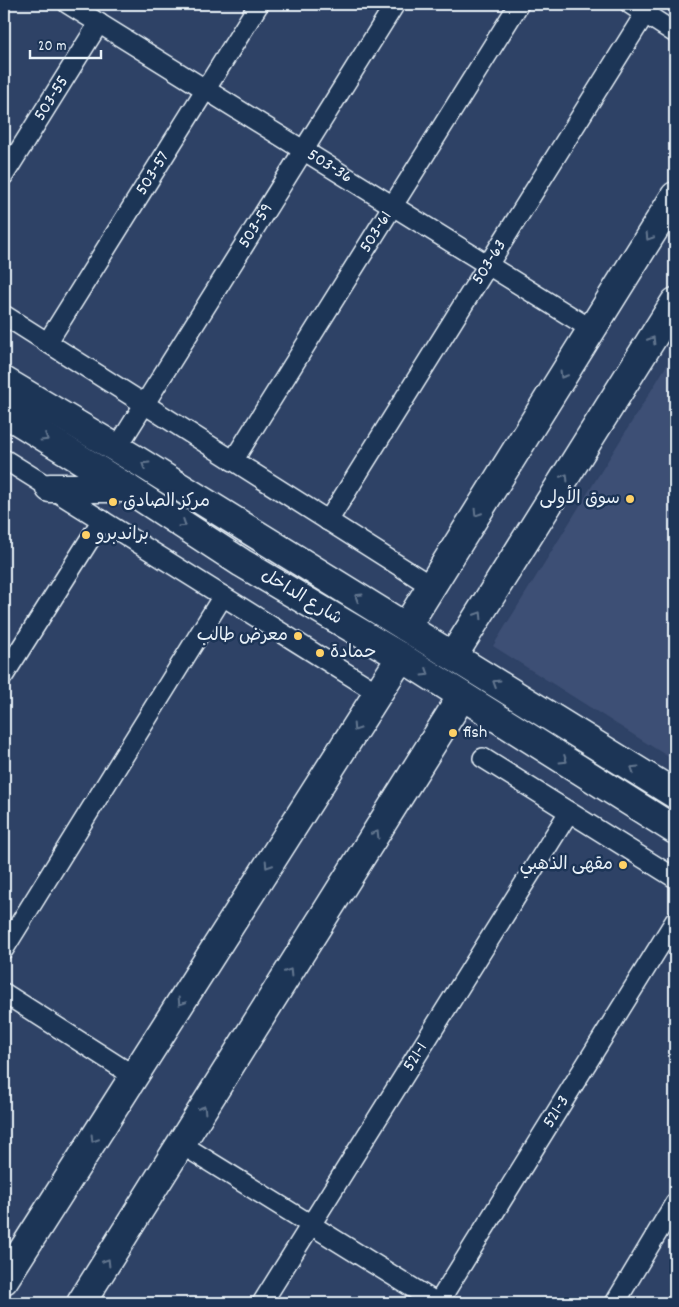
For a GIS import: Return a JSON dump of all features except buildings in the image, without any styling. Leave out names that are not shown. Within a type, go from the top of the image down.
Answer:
[{"type":"street","name":"503-36","points":[[68,4],[591,329]]},
{"type":"street","name":"503-57","points":[[47,342],[259,4]]},
{"type":"street","name":"503-59","points":[[118,448],[395,4]]},
{"type":"street","name":"503-61","points":[[233,461],[519,4]]},
{"type":"street","points":[[642,7],[675,33]]},
{"type":"street","name":"503-63","points":[[328,521],[488,265],[642,7]]},
{"type":"street","name":"503-55","points":[[4,175],[100,23]]},
{"type":"street","points":[[406,627],[675,196]]},
{"type":"street","points":[[453,656],[675,302]]},
{"type":"street","points":[[4,315],[431,586]]},
{"type":"street","name":"شارع الداخل","points":[[4,381],[118,448],[675,794]]},
{"type":"street","name":"شارع الداخل","points":[[4,412],[127,488],[242,563],[401,657],[675,830]]},
{"type":"street","points":[[4,459],[378,693]]},
{"type":"street","points":[[50,488],[127,488]]},
{"type":"street","points":[[4,675],[102,520]]},
{"type":"street","points":[[4,949],[223,596]]},
{"type":"street","points":[[4,1280],[401,657]]},
{"type":"street","points":[[81,1303],[462,696]]},
{"type":"street","points":[[483,758],[675,878]]},
{"type":"street","name":"521-1","points":[[262,1303],[569,812]]},
{"type":"street","name":"521-3","points":[[438,1303],[675,922]]},
{"type":"street","points":[[4,993],[134,1076]]},
{"type":"street","points":[[181,1144],[438,1303]]},
{"type":"street","points":[[615,1303],[675,1203]]},
{"type":"shaded area","name":"سوق الأولى","points":[[675,352],[675,761],[493,646]]},
{"type":"place","name":"سوق الأولى","points":[[630,499]]},
{"type":"place","name":"مركز الصادق","points":[[113,502]]},
{"type":"place","name":"براندبرو","points":[[86,535]]},
{"type":"place","name":"معرض طالب","points":[[298,636]]},
{"type":"place","name":"حمادة","points":[[320,653]]},
{"type":"place","name":"fish","points":[[453,733]]},
{"type":"place","name":"مقهى الذهبي","points":[[623,865]]}]
